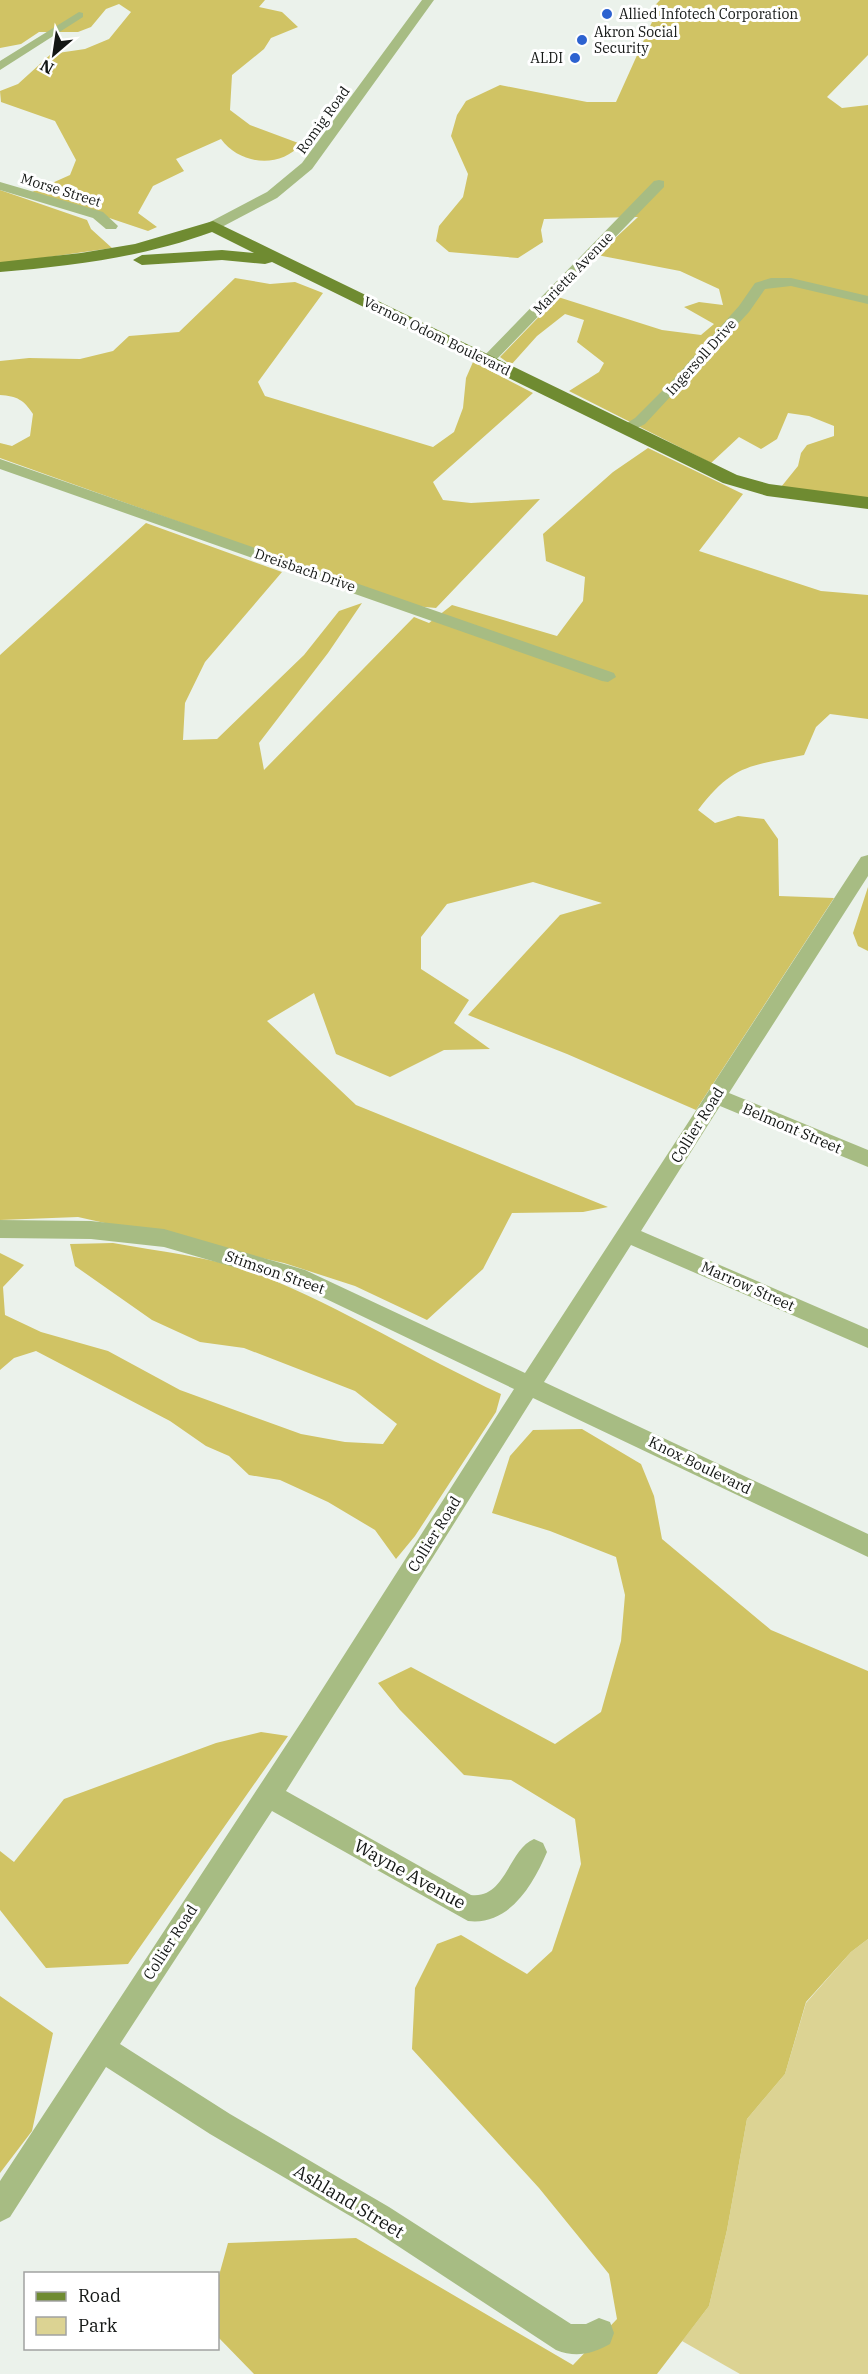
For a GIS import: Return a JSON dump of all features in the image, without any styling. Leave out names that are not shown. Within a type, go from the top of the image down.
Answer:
[{"type":"main road","points":[[0,267],[73,260],[144,247],[213,226]]},
{"type":"main road","name":"Vernon Odom Boulevard","points":[[213,226],[487,361],[747,485],[797,495],[868,503]]},
{"type":"main road","points":[[73,260],[143,260],[233,254],[290,264]]},
{"type":"street","name":"Romig Road","points":[[213,226],[272,195],[304,169],[428,0]]},
{"type":"street","points":[[0,66],[79,15]]},
{"type":"street","name":"Marietta Avenue","points":[[487,361],[659,184]]},
{"type":"street","name":"Morse Street","points":[[0,186],[98,215],[111,226]]},
{"type":"street","name":"Ingersoll Drive","points":[[626,428],[640,421],[675,386],[744,309],[758,288],[771,282],[810,286],[868,300]]},
{"type":"street","name":"Dreisbach Drive","points":[[0,464],[608,677]]},
{"type":"street","name":"Collier Road","points":[[0,2207],[268,1795],[868,861]]},
{"type":"street","name":"Belmont Street","points":[[716,1096],[868,1159]]},
{"type":"street","name":"Stimson Street","points":[[0,1229],[91,1230],[142,1235],[184,1243],[252,1262],[304,1279],[531,1384]]},
{"type":"street","name":"Marrow Street","points":[[627,1234],[868,1340]]},
{"type":"street","name":"Knox Boulevard","points":[[531,1384],[868,1546]]},
{"type":"street","name":"Wayne Avenue","points":[[268,1795],[468,1908],[479,1911],[492,1908],[504,1896],[534,1852]]},
{"type":"street","name":"Ashland Street","points":[[102,2049],[220,2124],[378,2217],[567,2339],[590,2339],[599,2333]]},
{"type":"green space","points":[[868,1939],[868,2374],[740,2374],[682,2341],[709,2306],[727,2230],[747,2119],[785,2074],[806,2003],[851,1952]]},
{"type":"shaded area","points":[[0,0],[265,0],[259,7],[282,12],[298,27],[271,38],[264,49],[232,75],[230,110],[250,125],[301,144],[282,157],[260,161],[239,154],[221,139],[176,159],[184,171],[153,186],[138,213],[157,227],[148,231],[32,192],[70,175],[76,160],[55,121],[1,102],[0,91],[18,84],[51,54],[85,49],[109,39],[131,12],[119,4],[106,9],[91,27],[78,32],[39,32],[21,44],[0,48]]},
{"type":"shaded area","points":[[660,0],[868,0],[868,55],[827,97],[842,108],[868,105],[868,502],[777,492],[798,466],[801,453],[807,445],[834,436],[834,426],[809,416],[788,413],[777,439],[761,449],[739,437],[711,463],[569,391],[599,372],[604,363],[577,342],[584,320],[565,314],[537,336],[511,365],[500,357],[558,297],[662,330],[701,335],[714,324],[684,307],[699,302],[723,305],[719,289],[680,271],[597,255],[638,217],[544,219],[541,230],[543,242],[518,258],[449,252],[436,241],[439,226],[463,197],[468,174],[451,136],[457,115],[466,101],[500,85],[587,102],[616,102],[652,22],[643,18]]},
{"type":"shaded area","points":[[0,190],[87,220],[91,229],[112,248],[0,264]]},
{"type":"shaded area","points":[[235,278],[270,284],[295,282],[323,293],[258,382],[265,396],[433,447],[454,432],[463,408],[466,378],[473,362],[533,393],[433,482],[443,500],[471,503],[540,499],[436,608],[414,606],[0,458],[0,443],[12,446],[30,436],[33,414],[20,400],[0,395],[0,361],[29,358],[80,359],[113,351],[129,336],[179,332]]},
{"type":"shaded area","points":[[648,448],[743,494],[699,551],[821,591],[868,595],[868,719],[830,714],[816,727],[804,755],[744,769],[722,784],[698,810],[715,823],[738,816],[764,819],[778,839],[779,896],[834,898],[696,1110],[567,1054],[468,1015],[560,915],[602,903],[533,882],[447,904],[421,937],[421,969],[469,1000],[454,1023],[490,1049],[444,1050],[390,1077],[336,1054],[314,993],[267,1021],[356,1105],[608,1207],[583,1212],[512,1213],[483,1269],[427,1320],[355,1286],[284,1263],[78,1217],[0,1220],[0,655],[146,523],[282,572],[205,662],[185,703],[183,740],[217,739],[304,655],[339,611],[362,603],[328,653],[259,743],[264,770],[414,617],[429,623],[452,605],[557,636],[583,601],[585,577],[546,561],[543,534],[613,472]]},
{"type":"shaded area","points":[[868,887],[868,951],[858,946],[853,933]]},
{"type":"shaded area","points":[[113,1243],[206,1259],[260,1275],[322,1302],[501,1394],[496,1412],[415,1536],[396,1559],[375,1530],[328,1502],[280,1480],[249,1475],[229,1456],[206,1446],[170,1421],[36,1351],[14,1358],[0,1370],[0,1253],[24,1265],[3,1287],[5,1315],[41,1332],[108,1351],[180,1390],[301,1434],[345,1442],[383,1444],[397,1424],[355,1391],[244,1348],[200,1342],[152,1320],[75,1266],[70,1244]]},
{"type":"shaded area","points":[[582,1429],[641,1464],[654,1496],[662,1539],[771,1630],[868,1671],[868,1939],[851,1952],[806,2002],[785,2074],[747,2119],[727,2230],[709,2306],[657,2374],[254,2374],[219,2338],[219,2275],[228,2243],[356,2238],[573,2365],[617,2319],[609,2274],[539,2188],[412,2049],[415,1988],[437,1944],[461,1935],[527,1974],[552,1951],[581,1864],[575,1819],[511,1780],[464,1775],[400,1710],[378,1683],[411,1667],[555,1744],[601,1712],[621,1641],[625,1595],[616,1557],[550,1531],[492,1513],[510,1456],[533,1430]]},
{"type":"shaded area","points":[[261,1732],[288,1736],[128,1964],[46,1968],[0,1910],[0,1851],[14,1862],[64,1799],[216,1743]]},
{"type":"shaded area","points":[[0,1996],[53,2033],[32,2131],[0,2173]]},
{"type":"place","name":"Allied Infotech Corporation","points":[[607,14]]},
{"type":"place","name":"Akron Social Security","points":[[582,40]]},
{"type":"place","name":"ALDI","points":[[575,58]]}]
